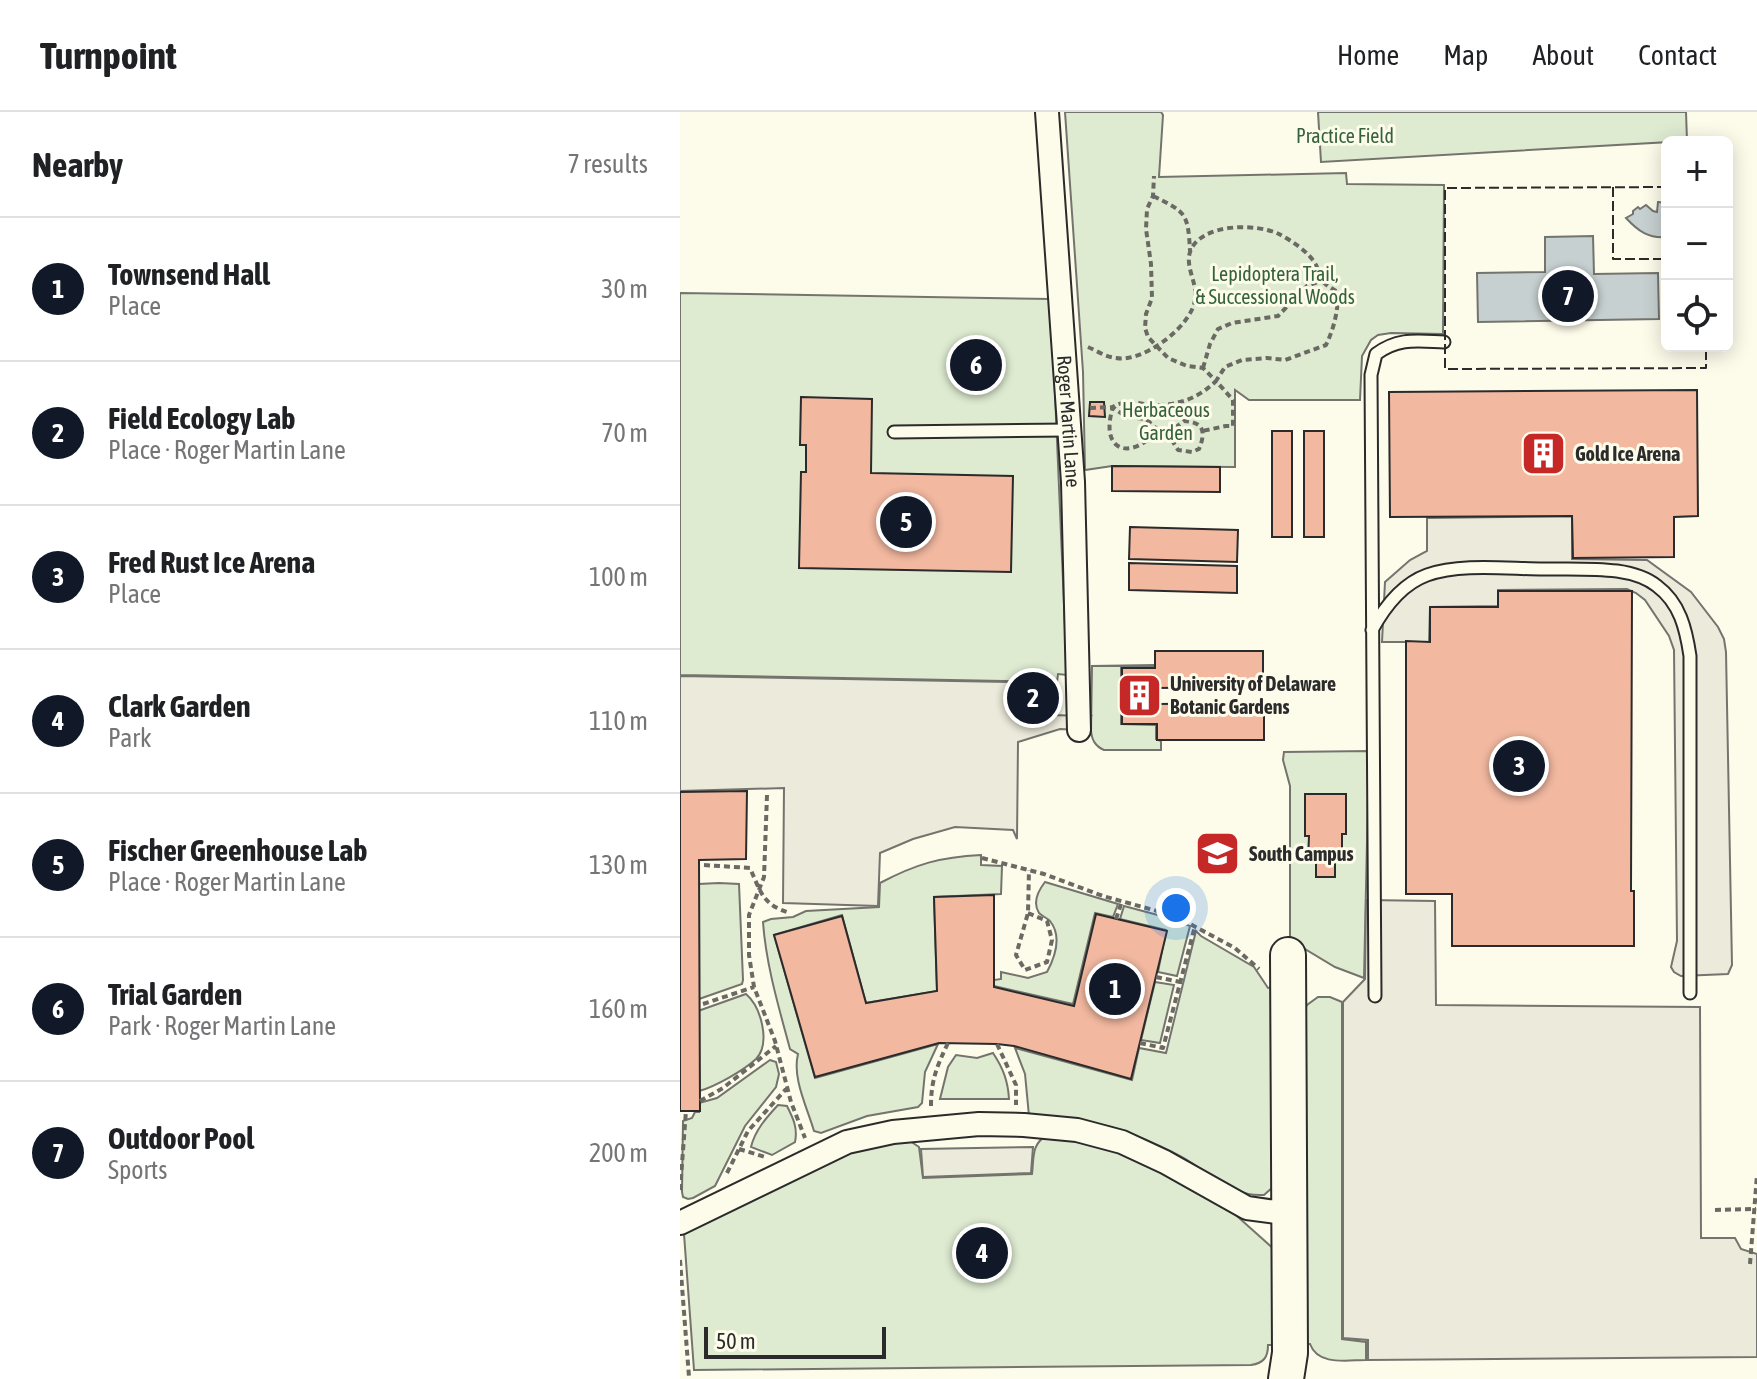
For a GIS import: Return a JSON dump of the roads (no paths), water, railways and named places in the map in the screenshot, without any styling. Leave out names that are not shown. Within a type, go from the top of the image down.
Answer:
[{"type":"main road","points":[[1274,963],[1290,1214],[1290,1353],[1286,1379]]},
{"type":"street","name":"Roger Martin Lane","points":[[1047,112],[1073,482],[1079,730]]},
{"type":"street","points":[[680,1223],[847,1142],[893,1132],[979,1124],[1077,1130],[1122,1142],[1247,1208],[1290,1214]]},
{"type":"lane","points":[[1375,996],[1371,375],[1376,354],[1386,346],[1401,341],[1444,342]]},
{"type":"lane","points":[[894,432],[1069,420]]},
{"type":"lane","points":[[1372,630],[1393,599],[1410,584],[1427,575],[1450,570],[1617,571],[1646,579],[1667,595],[1680,612],[1690,656],[1690,993]]},
{"type":"place","name":"Outdoor Pool","points":[[1568,296]]},
{"type":"place","name":"Trial Garden","points":[[976,365]]},
{"type":"place","name":"Gold Ice Arena","points":[[1544,454]]},
{"type":"place","name":"Fischer Greenhouse Lab","points":[[906,522]]},
{"type":"place","name":"University of Delaware Botanic Gardens","points":[[1139,695]]},
{"type":"place","name":"Field Ecology Lab","points":[[1033,698]]},
{"type":"place","name":"Fred Rust Ice Arena","points":[[1519,766]]},
{"type":"place","name":"South Campus","points":[[1218,854]]},
{"type":"place","name":"Townsend Hall","points":[[1115,989]]},
{"type":"place","name":"Clark Garden","points":[[982,1253]]},
{"type":"park label","name":"Practice Field","points":[[1345,136]]},
{"type":"park label","name":"Lepidoptera Trail, & Successional Woods","points":[[1275,286]]},
{"type":"park label","name":"Herbaceous Garden","points":[[1166,422]]}]
